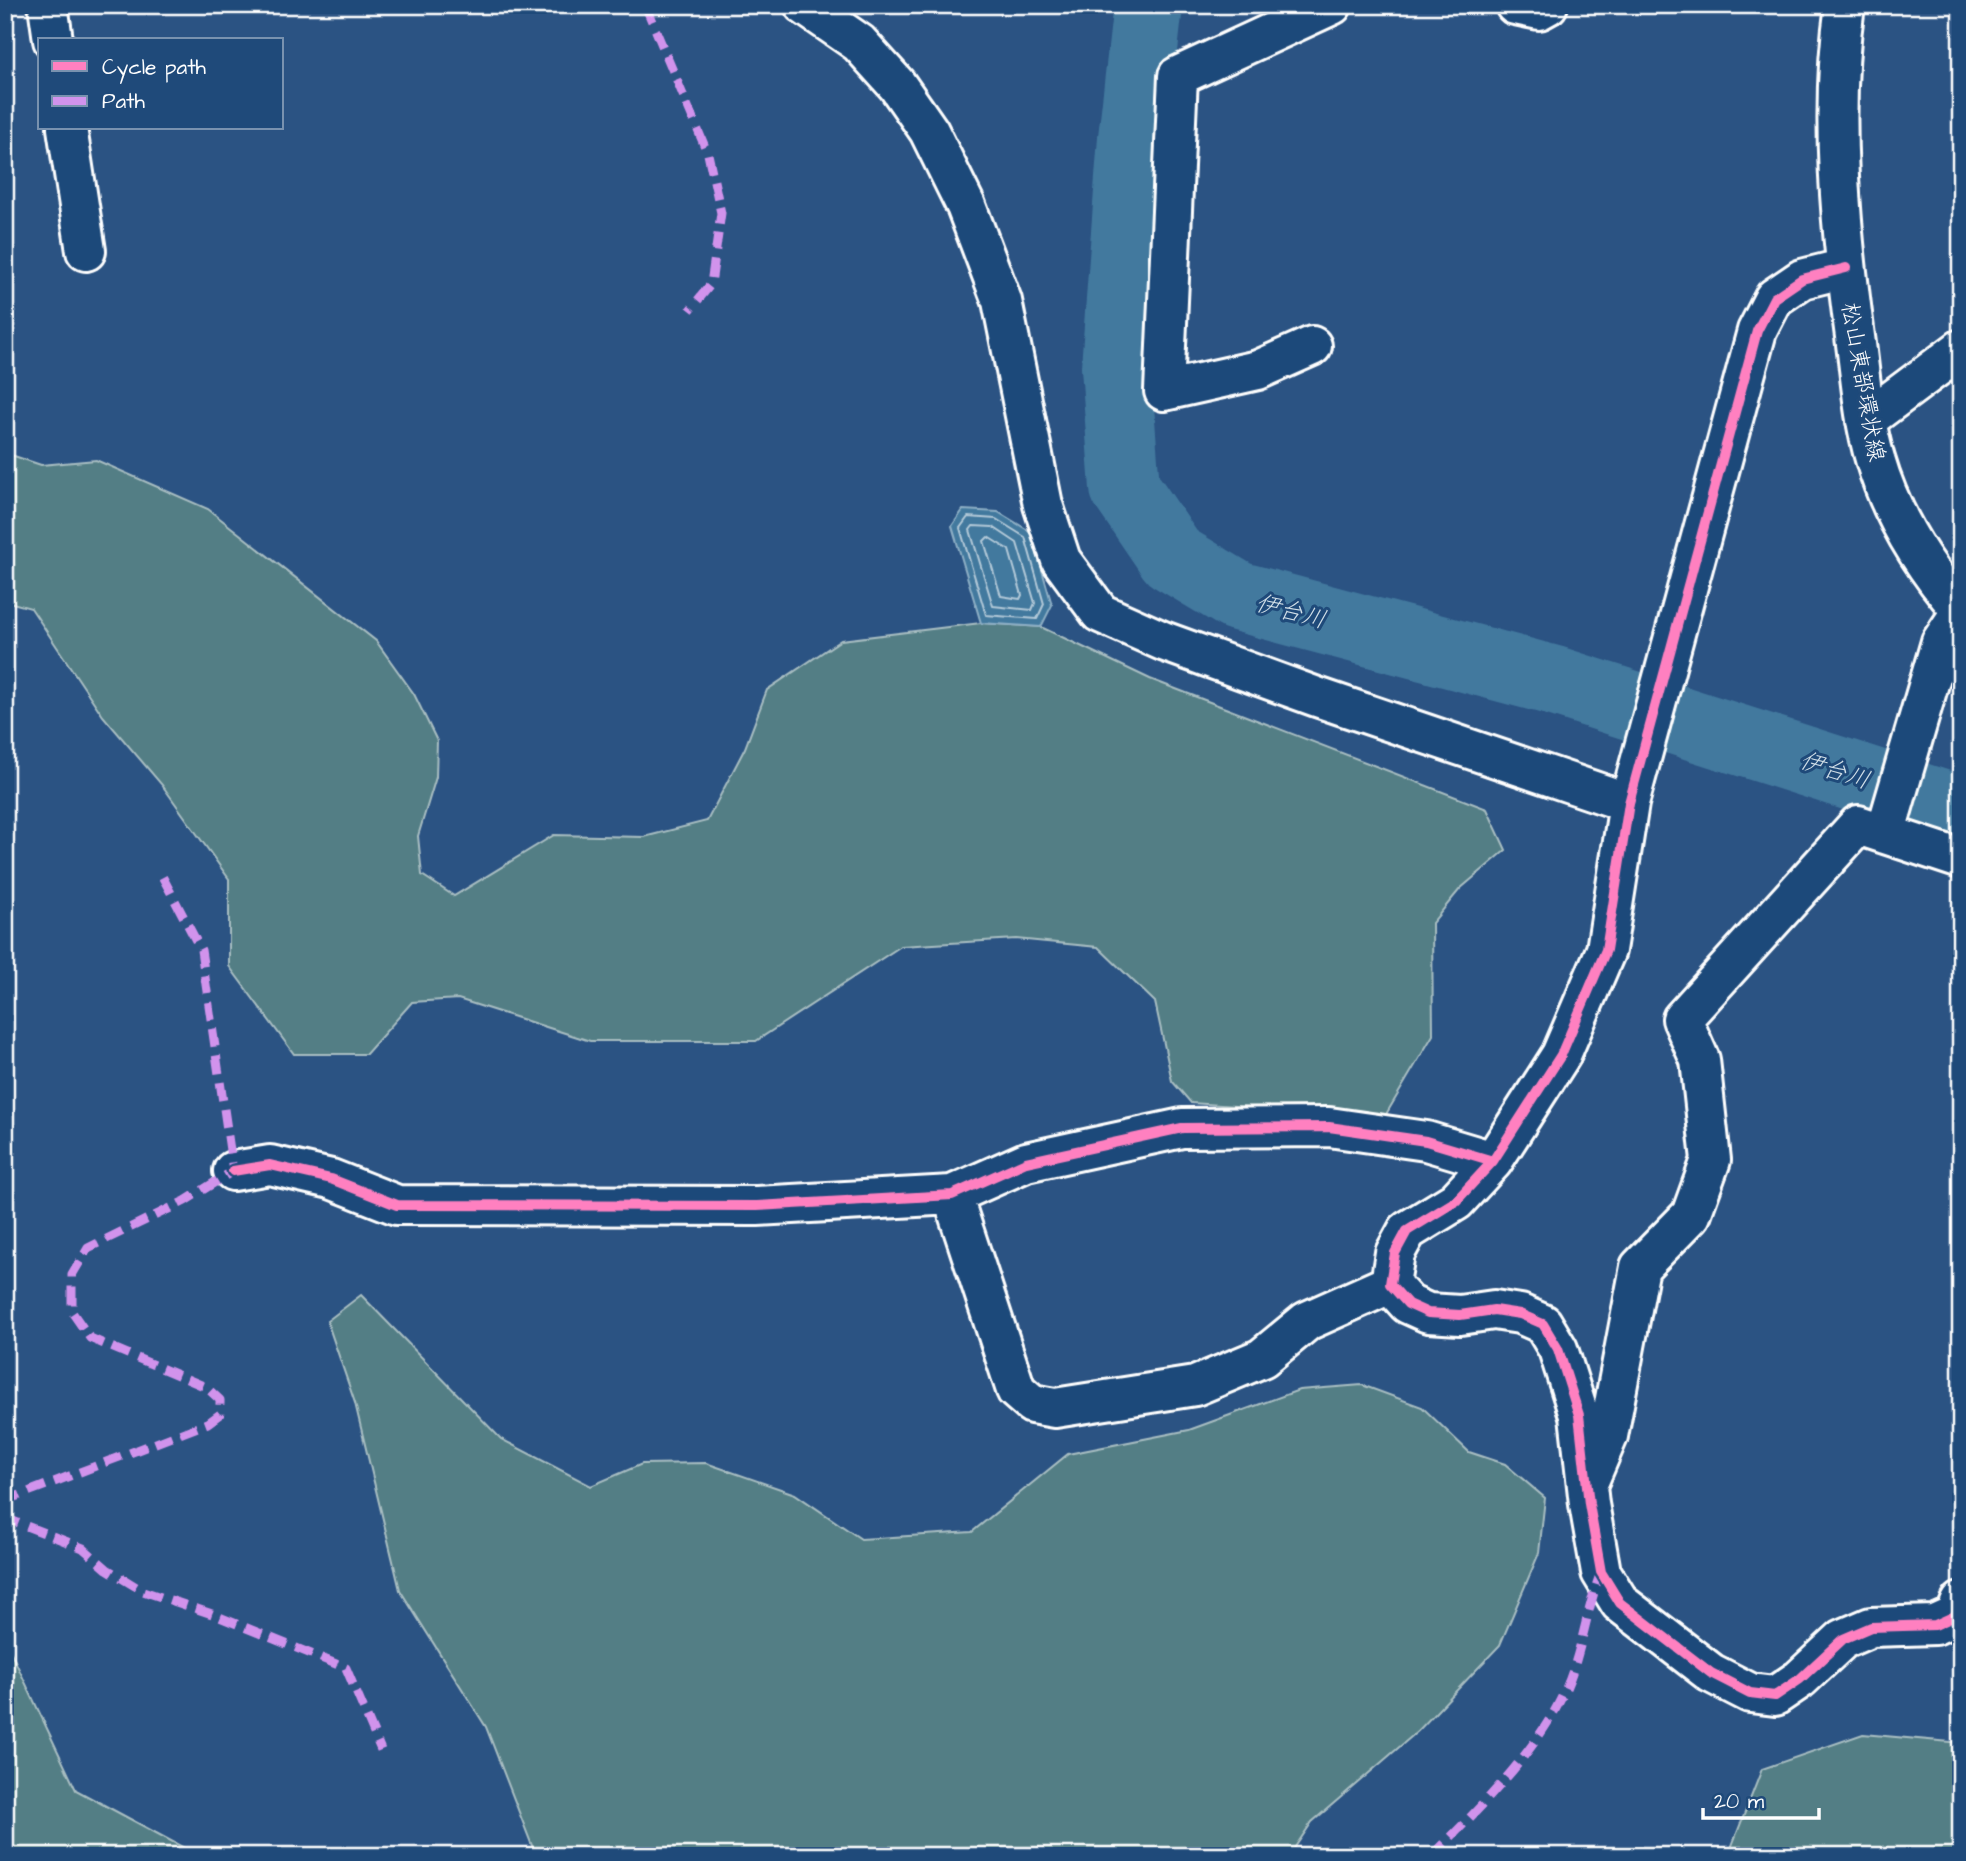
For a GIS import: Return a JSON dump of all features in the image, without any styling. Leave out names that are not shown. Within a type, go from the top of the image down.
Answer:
[{"type":"street","points":[[48,5],[53,38]]},
{"type":"street","points":[[804,5],[859,43],[897,85],[929,131],[966,206],[1002,301],[1043,505],[1060,560],[1100,613],[1163,642],[1629,803]]},
{"type":"street","points":[[1312,346],[1258,370],[1164,391],[1178,76],[1332,5]]},
{"type":"street","points":[[1515,5],[1539,9],[1548,5]]},
{"type":"street","name":"松山東部環状線","points":[[1844,5],[1836,91],[1846,268],[1866,420],[1875,460],[1900,522],[1934,580],[1961,611]]},
{"type":"street","points":[[67,130],[86,251]]},
{"type":"street","points":[[1390,1284],[1395,1253],[1407,1231],[1456,1201],[1493,1161],[1561,1055],[1606,950],[1629,803],[1757,331],[1774,299],[1802,279],[1846,268]]},
{"type":"street","points":[[1866,420],[1961,349]]},
{"type":"street","points":[[1887,829],[1941,642],[1961,611]]},
{"type":"street","points":[[1587,1486],[1608,1436],[1640,1267],[1691,1215],[1711,1160],[1700,1060],[1682,1019],[1858,825],[1887,829],[1961,859]]},
{"type":"street","points":[[233,1171],[270,1165],[331,1179],[397,1205],[757,1206],[952,1195],[1026,1162],[1182,1128],[1329,1127],[1426,1141],[1493,1161]]},
{"type":"street","points":[[952,1195],[1016,1390],[1032,1404],[1055,1409],[1195,1386],[1262,1358],[1307,1321],[1390,1284]]},
{"type":"street","points":[[1390,1284],[1408,1304],[1428,1312],[1460,1315],[1494,1310],[1520,1314],[1543,1324],[1558,1349],[1579,1415],[1601,1572],[1620,1603],[1711,1674],[1750,1693],[1775,1696],[1800,1679],[1843,1639],[1871,1627],[1935,1625],[1955,1616],[1961,1602]]},
{"type":"green space","points":[[5,453],[41,465],[96,460],[208,509],[376,641],[414,694],[437,741],[436,777],[418,836],[422,875],[454,896],[554,835],[644,837],[707,821],[745,748],[767,690],[841,640],[981,623],[1041,627],[1150,679],[1487,809],[1506,850],[1460,889],[1432,923],[1433,1035],[1385,1116],[1191,1103],[1172,1081],[1155,1002],[1098,947],[1016,939],[901,946],[756,1041],[590,1041],[458,999],[412,1002],[366,1054],[294,1054],[229,966],[229,879],[162,785],[103,716],[31,608],[5,601]]},
{"type":"green space","points":[[361,1295],[501,1439],[591,1486],[642,1464],[706,1463],[795,1494],[861,1539],[972,1532],[1068,1454],[1189,1430],[1299,1390],[1362,1385],[1422,1407],[1469,1452],[1505,1464],[1545,1498],[1539,1553],[1500,1645],[1418,1731],[1312,1822],[1289,1856],[536,1856],[486,1727],[400,1590],[355,1403],[327,1321]]},
{"type":"green space","points":[[5,1643],[76,1790],[199,1856],[5,1856]]},
{"type":"green space","points":[[1863,1734],[1961,1743],[1961,1856],[1728,1856],[1762,1769]]},
{"type":"water","points":[[963,510],[998,512],[1031,532],[1052,605],[1041,627],[981,623],[952,526]]},
{"type":"waterway","name":"伊台川","points":[[1148,5],[1133,138],[1116,367],[1125,488],[1172,557],[1237,596],[1555,681],[1961,811]]},
{"type":"marked path","points":[[645,5],[708,154],[721,213],[711,284],[690,310]]},
{"type":"marked path","points":[[5,1503],[208,1423],[220,1414],[220,1400],[206,1387],[90,1338],[72,1312],[72,1275],[88,1248],[185,1201],[233,1171],[201,950],[161,874]]},
{"type":"marked path","points":[[5,1513],[8,1519],[83,1548],[107,1569],[143,1591],[212,1614],[346,1668],[381,1750]]},
{"type":"marked path","points":[[1432,1856],[1513,1770],[1549,1721],[1573,1670],[1601,1572]]},
{"type":"cycle path","points":[[1846,268],[1802,279],[1774,298],[1757,331],[1629,803],[1606,950],[1561,1055],[1493,1161],[1456,1201],[1407,1231],[1395,1253],[1390,1284],[1408,1304],[1428,1313],[1460,1315],[1494,1310],[1520,1314],[1543,1324],[1558,1349],[1579,1415],[1589,1504],[1601,1572],[1620,1603],[1711,1673],[1750,1693],[1775,1696],[1800,1679],[1843,1639],[1871,1627],[1935,1625],[1955,1616],[1961,1602]]},
{"type":"cycle path","points":[[233,1171],[270,1165],[331,1179],[397,1205],[757,1206],[952,1195],[1026,1162],[1182,1128],[1329,1127],[1426,1141],[1493,1161]]}]
